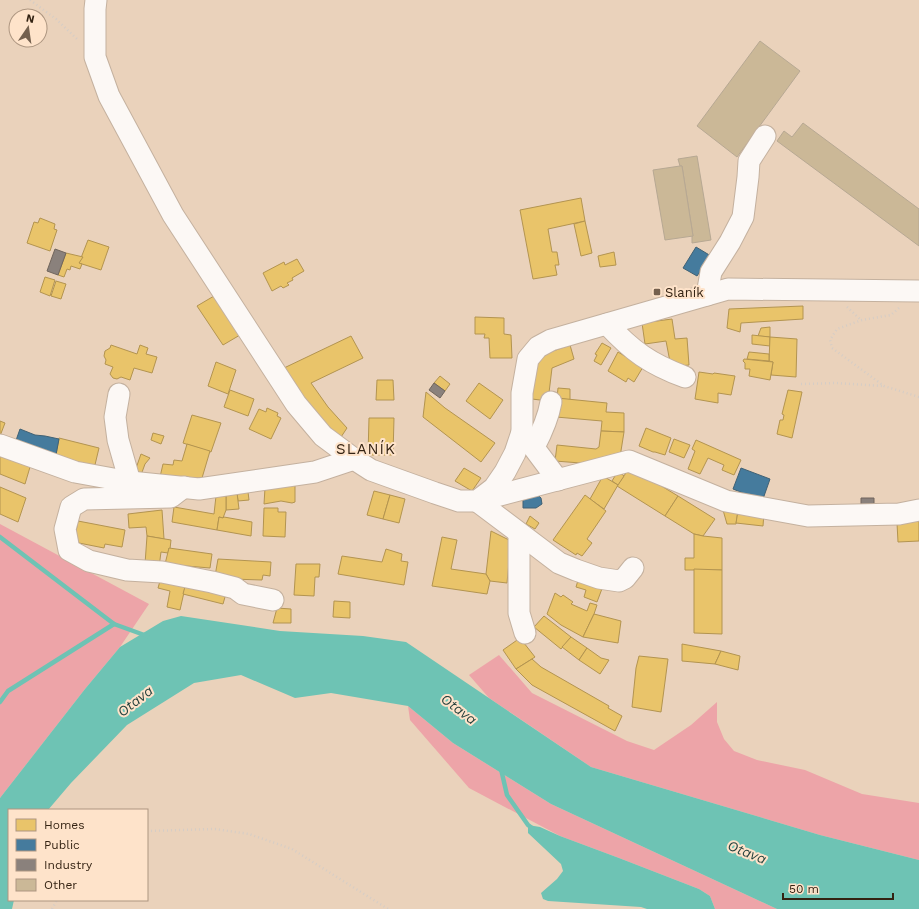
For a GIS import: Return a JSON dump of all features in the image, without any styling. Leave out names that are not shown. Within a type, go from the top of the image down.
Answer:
[{"type":"street","points":[[96,0],[95,57],[109,96],[173,215],[296,404],[323,436],[371,470],[459,501],[477,501],[629,461],[726,501],[808,516],[899,514],[919,510]]},
{"type":"street","points":[[707,295],[711,272],[730,242],[743,217],[749,161],[765,136]]},
{"type":"street","points":[[558,480],[528,440],[522,393],[528,359],[538,347],[551,340],[728,289],[918,291]]},
{"type":"street","points":[[607,324],[623,342],[642,357],[662,368],[685,377]]},
{"type":"street","points":[[119,394],[115,417],[118,440],[130,482]]},
{"type":"street","points":[[477,501],[494,488],[505,472],[515,453],[528,440],[544,428],[549,416],[551,402]]},
{"type":"street","points":[[0,445],[75,472],[130,482],[199,489],[315,472],[354,459]]},
{"type":"street","points":[[184,487],[171,497],[84,499],[71,507],[64,529],[69,550],[89,561],[127,570],[162,572],[212,582],[235,588],[243,594],[273,600]]},
{"type":"street","points":[[477,501],[559,563],[599,578],[619,581],[626,578],[632,568]]},
{"type":"street","points":[[519,534],[519,613],[525,633]]},
{"type":"path","points":[[30,0],[56,20],[95,57]]},
{"type":"path","points":[[884,386],[832,348],[830,340],[836,329],[862,320],[891,315],[918,291]]},
{"type":"path","points":[[801,384],[836,383],[884,386],[919,397]]},
{"type":"path","points":[[148,831],[215,829],[250,834],[292,849],[388,909]]},
{"type":"shaded area","points":[[0,524],[149,604],[120,647],[85,689],[0,798]]},
{"type":"shaded area","points":[[499,655],[532,693],[627,741],[654,750],[691,725],[717,702],[717,722],[724,739],[734,751],[757,760],[805,770],[862,794],[919,803],[919,860],[820,835],[591,767],[489,698],[469,675]]},
{"type":"shaded area","points":[[408,706],[453,743],[551,804],[777,909],[715,909],[710,896],[699,889],[560,836],[469,788],[410,720]]},
{"type":"water","name":"Otava","points":[[181,616],[280,631],[363,636],[406,642],[591,767],[820,835],[919,860],[919,909],[777,909],[551,804],[453,743],[408,706],[331,693],[295,698],[241,675],[194,683],[127,725],[71,783],[49,809],[8,809],[8,901],[14,901],[12,909],[0,909],[0,798],[85,689],[120,647],[163,621]]},
{"type":"water","points":[[528,825],[540,827],[699,889],[710,896],[715,909],[647,909],[641,907],[548,901],[543,899],[541,893],[557,879],[563,871],[561,864],[528,833]]},
{"type":"building: Homes","points":[[581,198],[585,221],[548,229],[552,252],[557,252],[559,265],[555,265],[557,275],[533,279],[520,210]]},
{"type":"building: Homes","points":[[40,218],[55,224],[54,229],[57,230],[50,251],[27,243],[34,222],[38,223]]},
{"type":"building: Homes","points":[[585,221],[592,253],[581,256],[574,224]]},
{"type":"building: Homes","points":[[88,240],[109,247],[101,270],[79,263]]},
{"type":"building: Homes","points":[[614,252],[616,265],[600,267],[598,256]]},
{"type":"building: Homes","points":[[66,253],[83,257],[79,263],[82,264],[80,269],[71,266],[70,270],[67,269],[64,277],[58,275]]},
{"type":"building: Homes","points":[[297,259],[304,271],[292,278],[293,280],[287,283],[289,285],[283,288],[281,286],[272,291],[263,273],[284,262],[285,265]]},
{"type":"building: Homes","points":[[45,277],[55,280],[50,296],[40,292]]},
{"type":"building: Homes","points":[[56,281],[66,284],[61,299],[51,296]]},
{"type":"building: Homes","points":[[214,296],[240,335],[223,345],[197,306]]},
{"type":"building: Homes","points":[[803,306],[803,319],[741,323],[740,332],[727,328],[729,309]]},
{"type":"building: Homes","points":[[475,317],[504,318],[504,334],[511,335],[512,358],[490,358],[489,338],[484,338],[485,334],[475,334]]},
{"type":"building: Homes","points":[[672,319],[675,339],[687,338],[689,365],[671,367],[666,341],[645,344],[642,323]]},
{"type":"building: Homes","points":[[770,327],[770,337],[758,336],[761,328]]},
{"type":"building: Homes","points":[[752,335],[770,337],[770,346],[752,344]]},
{"type":"building: Homes","points":[[351,336],[363,358],[311,383],[328,407],[347,428],[339,440],[324,427],[284,368]]},
{"type":"building: Homes","points":[[770,337],[797,339],[796,377],[771,375],[773,362],[769,361]]},
{"type":"building: Homes","points":[[602,343],[611,348],[601,365],[594,361],[597,355],[595,354]]},
{"type":"building: Homes","points":[[111,345],[137,354],[140,345],[148,348],[146,354],[157,357],[152,373],[134,368],[130,380],[121,377],[117,379],[113,378],[110,374],[113,367],[105,364],[106,360],[104,356],[105,351],[110,348]]},
{"type":"building: Homes","points":[[570,345],[574,359],[552,368],[548,401],[532,399],[536,357]]},
{"type":"building: Homes","points":[[618,352],[643,367],[634,382],[628,378],[626,382],[608,371]]},
{"type":"building: Homes","points":[[749,352],[769,354],[769,361],[747,359]]},
{"type":"building: Homes","points":[[744,359],[773,362],[770,380],[749,376],[750,369],[745,369]]},
{"type":"building: Homes","points":[[216,362],[236,370],[228,394],[208,386]]},
{"type":"building: Homes","points":[[699,372],[735,376],[731,395],[718,393],[718,403],[695,399]]},
{"type":"building: Homes","points":[[440,376],[450,384],[445,391],[434,383]]},
{"type":"building: Homes","points":[[377,380],[393,380],[394,400],[376,400]]},
{"type":"building: Homes","points":[[479,383],[503,400],[490,419],[466,401]]},
{"type":"building: Homes","points":[[558,388],[570,389],[570,400],[557,398]]},
{"type":"building: Homes","points":[[230,390],[254,399],[248,416],[224,407]]},
{"type":"building: Homes","points":[[788,390],[802,392],[792,438],[777,434],[780,420],[783,420],[784,415],[782,414]]},
{"type":"building: Homes","points":[[426,392],[445,408],[495,443],[481,462],[423,417]]},
{"type":"building: Homes","points":[[557,398],[607,403],[606,412],[624,413],[624,432],[601,431],[602,421],[556,417]]},
{"type":"building: Homes","points":[[267,408],[278,413],[277,416],[281,418],[271,439],[249,429],[259,409],[266,412]]},
{"type":"building: Homes","points":[[192,415],[221,423],[211,452],[183,443]]},
{"type":"building: Homes","points":[[369,418],[394,418],[393,455],[368,455]]},
{"type":"building: Homes","points":[[0,421],[5,423],[0,436]]},
{"type":"building: Homes","points":[[646,428],[671,438],[665,455],[639,446]]},
{"type":"building: Homes","points":[[601,431],[624,432],[620,457],[593,464],[555,461],[557,445],[596,449],[599,447]]},
{"type":"building: Homes","points":[[153,433],[164,436],[161,444],[151,440]]},
{"type":"building: Homes","points":[[59,438],[99,448],[94,469],[55,460]]},
{"type":"building: Homes","points":[[674,439],[690,445],[684,458],[669,452]]},
{"type":"building: Homes","points":[[696,440],[741,460],[734,475],[722,470],[724,465],[708,458],[700,474],[688,469],[695,451],[692,449]]},
{"type":"building: Homes","points":[[187,444],[210,451],[202,478],[178,479],[160,477],[163,464],[173,465],[174,460],[182,461]]},
{"type":"building: Homes","points":[[141,454],[150,458],[145,464],[141,475],[134,474]]},
{"type":"building: Homes","points":[[0,455],[30,467],[25,484],[0,474]]},
{"type":"building: Homes","points":[[630,467],[678,496],[665,516],[617,486]]},
{"type":"building: Homes","points":[[464,468],[481,478],[472,491],[455,481]]},
{"type":"building: Homes","points":[[618,471],[624,476],[618,485],[612,481]]},
{"type":"building: Homes","points":[[603,476],[618,485],[604,509],[590,499]]},
{"type":"building: Homes","points":[[295,484],[295,502],[292,503],[281,501],[264,504],[265,488]]},
{"type":"building: Homes","points":[[0,487],[26,498],[18,522],[0,514]]},
{"type":"building: Homes","points":[[374,491],[390,495],[383,519],[367,515]]},
{"type":"building: Homes","points":[[248,492],[249,500],[238,501],[237,493]]},
{"type":"building: Homes","points":[[237,493],[239,509],[226,510],[226,494]]},
{"type":"building: Homes","points":[[390,495],[405,499],[399,523],[383,519]]},
{"type":"building: Homes","points":[[585,495],[606,511],[587,539],[592,543],[582,556],[577,553],[576,555],[553,540]]},
{"type":"building: Homes","points":[[216,496],[226,496],[226,510],[223,518],[219,517],[217,530],[172,522],[174,507],[214,514]]},
{"type":"building: Homes","points":[[678,496],[715,519],[703,536],[694,534],[665,516]]},
{"type":"building: Homes","points":[[264,508],[278,508],[278,512],[286,512],[285,537],[263,536]]},
{"type":"building: Homes","points":[[162,510],[164,539],[147,536],[146,527],[129,528],[128,514]]},
{"type":"building: Homes","points":[[723,510],[738,511],[736,524],[727,524]]},
{"type":"building: Homes","points":[[738,511],[764,513],[763,526],[736,523]]},
{"type":"building: Homes","points":[[530,516],[539,523],[535,529],[526,524]]},
{"type":"building: Homes","points":[[219,517],[252,522],[251,536],[217,530]]},
{"type":"building: Homes","points":[[78,521],[125,530],[122,547],[105,544],[104,548],[74,542]]},
{"type":"building: Homes","points":[[919,521],[919,541],[898,542],[897,523]]},
{"type":"building: Homes","points":[[491,531],[511,541],[507,583],[490,581],[486,574]]},
{"type":"building: Homes","points":[[694,534],[722,538],[722,570],[685,570],[685,558],[694,558]]},
{"type":"building: Homes","points":[[147,536],[171,540],[168,553],[161,552],[159,567],[145,564]]},
{"type":"building: Homes","points":[[442,537],[457,540],[451,569],[486,574],[490,581],[487,594],[432,586]]},
{"type":"building: Homes","points":[[169,548],[212,554],[210,568],[175,565],[164,568]]},
{"type":"building: Homes","points":[[386,549],[402,554],[401,561],[408,562],[404,585],[338,574],[342,556],[382,562]]},
{"type":"building: Homes","points":[[218,559],[271,562],[270,576],[263,575],[262,580],[231,579],[215,576]]},
{"type":"building: Homes","points":[[296,564],[320,564],[319,577],[315,577],[314,596],[294,595]]},
{"type":"building: Homes","points":[[694,569],[722,570],[722,634],[694,633]]},
{"type":"building: Homes","points":[[162,574],[187,579],[180,610],[167,607],[170,591],[158,588]]},
{"type":"building: Homes","points":[[579,577],[603,586],[597,602],[584,597],[586,590],[576,587]]},
{"type":"building: Homes","points":[[187,579],[227,590],[223,604],[183,594]]},
{"type":"building: Homes","points":[[555,593],[561,597],[563,595],[573,602],[571,604],[587,611],[590,603],[597,605],[583,637],[561,625],[547,614]]},
{"type":"building: Homes","points":[[334,601],[350,602],[350,618],[333,617]]},
{"type":"building: Homes","points":[[277,608],[291,609],[291,623],[273,623]]},
{"type":"building: Homes","points":[[594,614],[621,621],[618,643],[583,637]]},
{"type":"building: Homes","points":[[544,616],[571,637],[561,649],[534,627]]},
{"type":"building: Homes","points":[[571,637],[587,648],[579,660],[562,647]]},
{"type":"building: Homes","points":[[520,638],[535,657],[516,669],[503,650]]},
{"type":"building: Homes","points":[[682,644],[721,651],[715,664],[682,661]]},
{"type":"building: Homes","points":[[587,648],[601,658],[609,660],[600,674],[579,660]]},
{"type":"building: Homes","points":[[721,651],[740,656],[738,670],[715,664]]},
{"type":"building: Homes","points":[[639,656],[668,659],[661,712],[632,707],[636,668]]},
{"type":"building: Homes","points":[[532,659],[541,667],[609,706],[608,708],[622,716],[615,731],[532,685],[516,669]]},
{"type":"building: Public","points":[[696,247],[711,256],[697,276],[683,268]]},
{"type":"building: Public","points":[[20,429],[35,435],[59,439],[55,460],[14,446]]},
{"type":"building: Public","points":[[741,468],[770,479],[763,499],[750,494],[748,497],[733,489]]},
{"type":"building: Public","points":[[523,495],[538,495],[541,498],[542,504],[536,508],[523,508]]},
{"type":"building: Industry","points":[[55,249],[66,253],[58,275],[47,271]]},
{"type":"building: Industry","points":[[434,383],[445,391],[440,398],[429,390]]},
{"type":"building: Industry","points":[[861,498],[874,498],[874,507],[861,508]]},
{"type":"building: Other","points":[[760,41],[800,71],[737,157],[697,126]]},
{"type":"building: Other","points":[[803,123],[919,209],[919,246],[777,141],[784,131],[792,137]]},
{"type":"building: Other","points":[[697,156],[711,240],[692,243],[693,236],[682,166],[680,166],[678,159]]},
{"type":"building: Other","points":[[682,166],[693,236],[665,240],[653,170]]},
{"type":"waterway","points":[[0,537],[114,624],[147,636]]},
{"type":"waterway","points":[[0,702],[8,691],[114,624]]},
{"type":"waterway","points":[[501,769],[507,795],[528,825],[532,828]]},
{"type":"place","name":"Slaník","points":[[657,292]]},
{"type":"district","name":"SLANÍK","points":[[366,449]]}]
